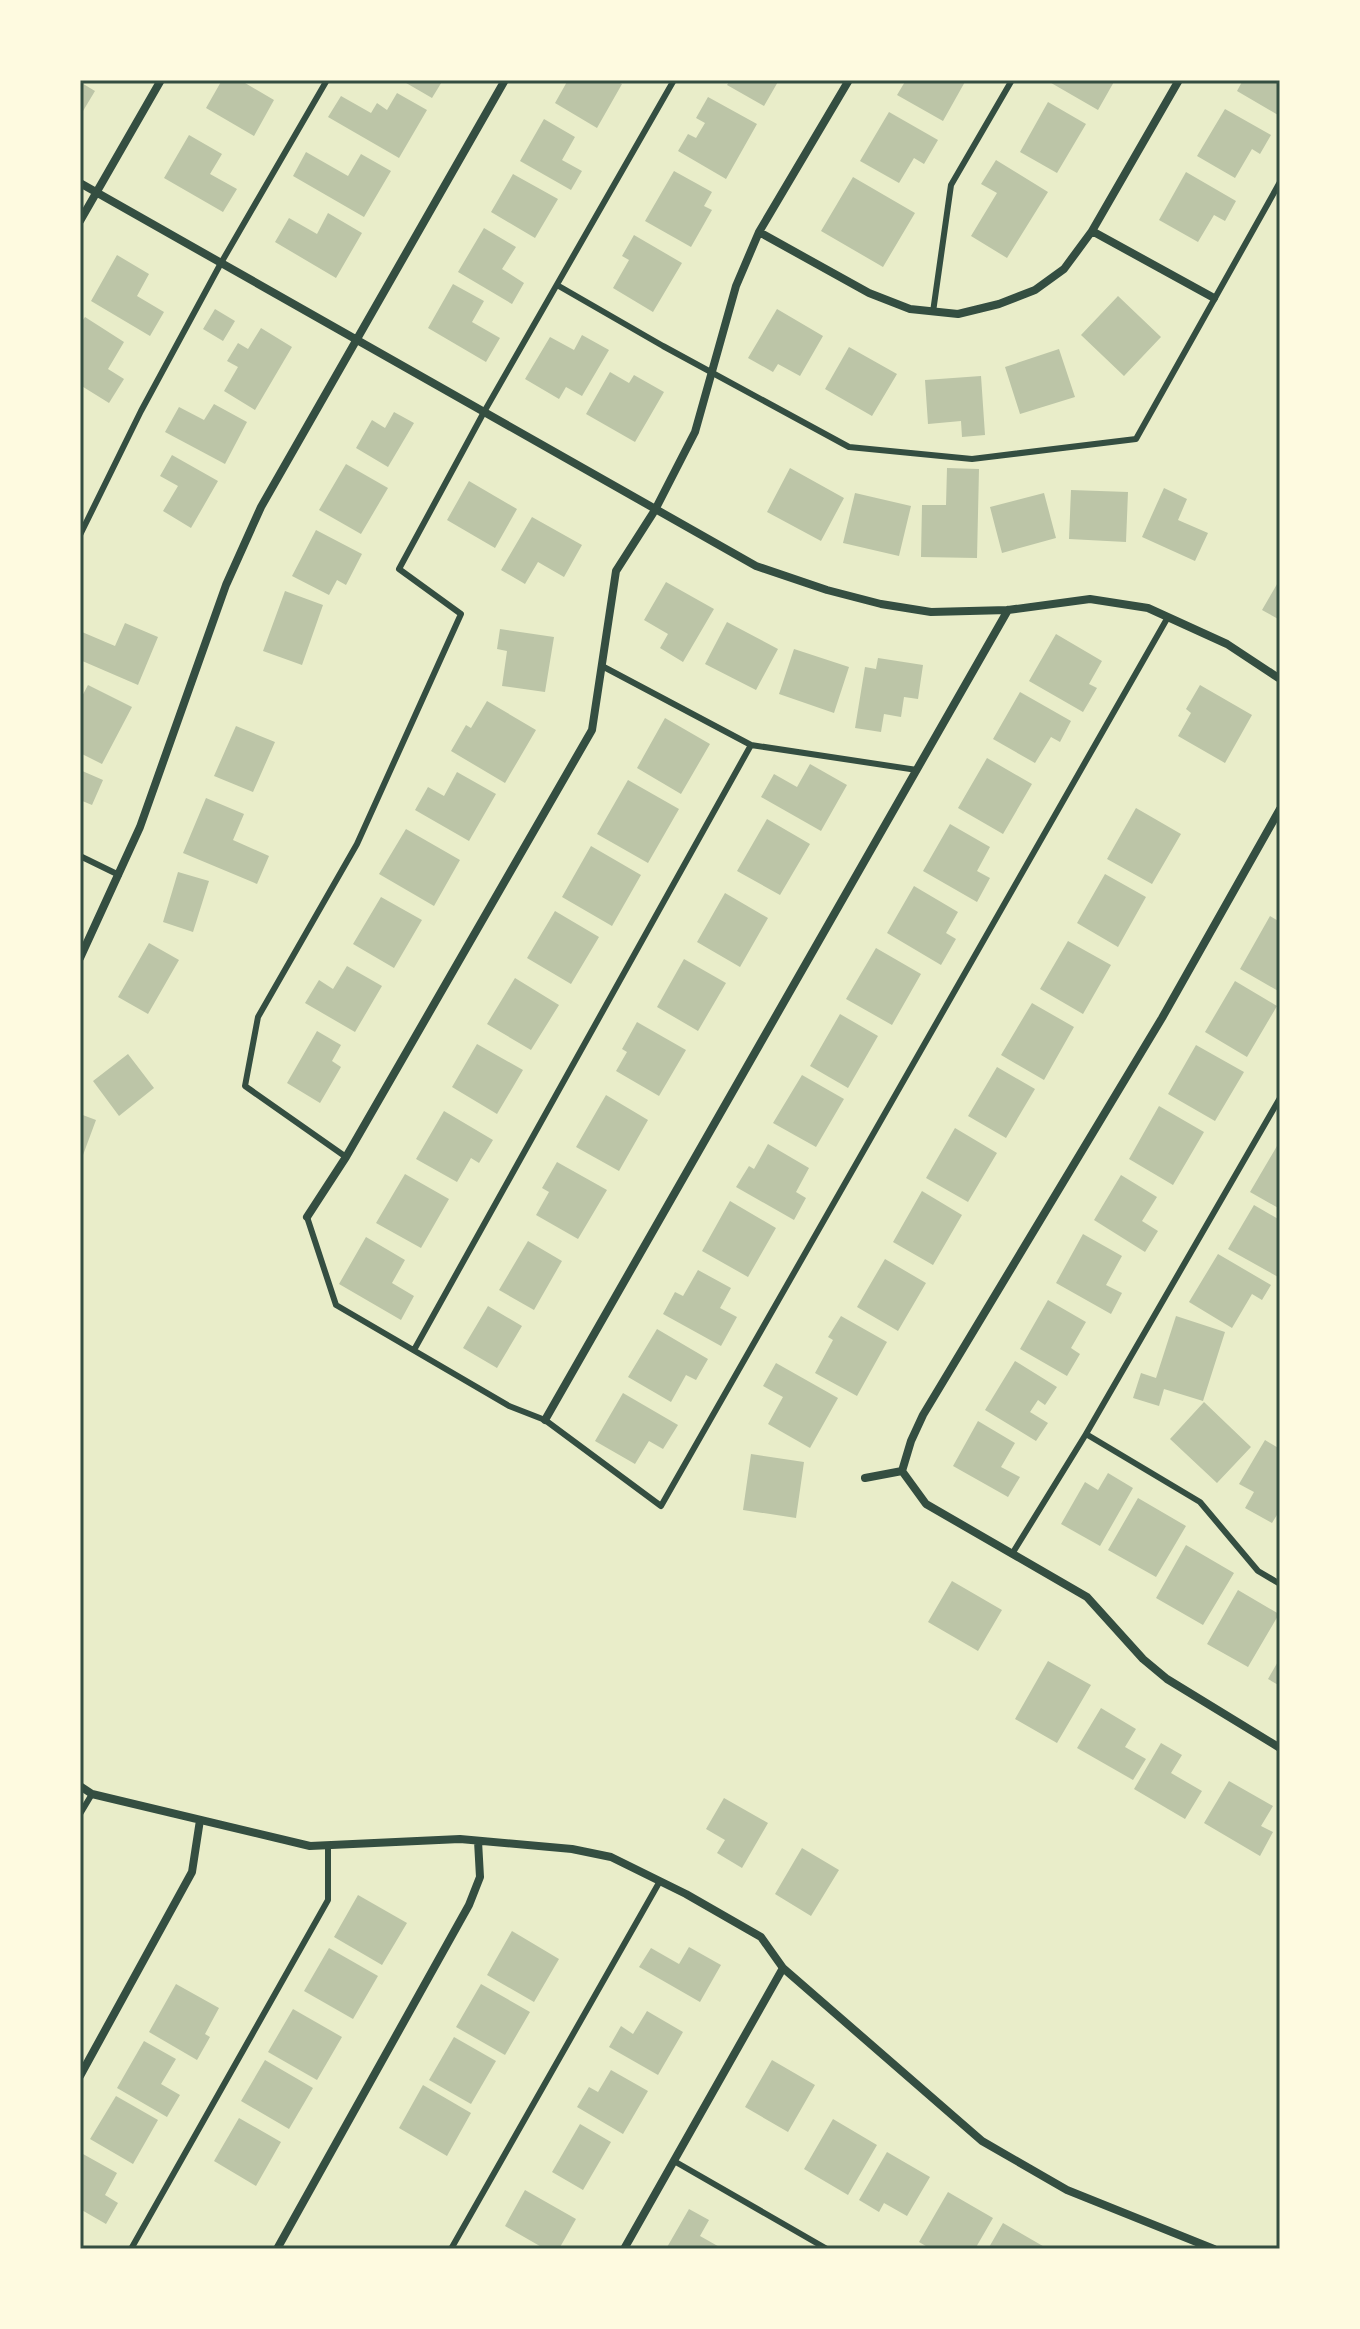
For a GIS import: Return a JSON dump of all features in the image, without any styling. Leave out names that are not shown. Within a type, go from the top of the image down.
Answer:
[{"type":"street","points":[[80,221],[161,80]]},
{"type":"street","points":[[80,958],[140,827],[226,585],[261,507],[505,80]]},
{"type":"street","points":[[307,1217],[346,1157],[592,730],[616,571],[655,510],[695,432],[736,286],[759,232],[849,80]]},
{"type":"street","points":[[759,232],[869,293],[910,309],[958,314],[999,304],[1035,290],[1064,269],[1092,231],[1179,80]]},
{"type":"street","points":[[80,183],[756,566],[827,590],[881,604],[931,612],[1008,610],[1090,599],[1148,608],[1227,644],[1280,679]]},
{"type":"street","points":[[1092,231],[1214,298]]},
{"type":"street","points":[[545,1420],[1008,610]]},
{"type":"street","points":[[902,1471],[923,1415],[1162,1018],[1280,809]]},
{"type":"street","points":[[865,1478],[902,1471]]},
{"type":"street","points":[[902,1471],[926,1504],[1087,1597],[1143,1659],[1167,1679],[1280,1748]]},
{"type":"street","points":[[80,1786],[92,1794],[310,1846],[460,1839],[572,1849],[611,1857],[686,1894],[761,1937],[783,1968],[982,2141],[1067,2190],[1214,2249]]},
{"type":"street","points":[[80,2076],[192,1872],[200,1820]]},
{"type":"street","points":[[277,2249],[469,1905],[480,1877],[478,1841]]},
{"type":"street","points":[[624,2249],[783,1968]]},
{"type":"lane","points":[[80,535],[141,411],[221,263],[327,80]]},
{"type":"lane","points":[[346,1157],[245,1086],[258,1017],[357,844],[461,614],[399,569],[484,412],[674,80]]},
{"type":"lane","points":[[933,312],[951,185],[1012,80]]},
{"type":"lane","points":[[557,285],[849,447],[972,459],[1136,439],[1280,182]]},
{"type":"lane","points":[[307,1217],[336,1305],[509,1406],[545,1420],[661,1506],[1168,617]]},
{"type":"lane","points":[[602,666],[751,745],[917,770]]},
{"type":"lane","points":[[414,1350],[751,745]]},
{"type":"lane","points":[[80,856],[119,875]]},
{"type":"lane","points":[[1012,1554],[1086,1434],[1280,1098]]},
{"type":"lane","points":[[1086,1434],[1200,1502],[1258,1571],[1280,1584]]},
{"type":"lane","points":[[80,1814],[92,1794]]},
{"type":"lane","points":[[131,2249],[328,1900],[328,1845]]},
{"type":"lane","points":[[451,2249],[660,1881]]},
{"type":"lane","points":[[674,2161],[827,2249]]},
{"type":"building","points":[[222,80],[240,80],[274,100],[254,136],[206,108]]},
{"type":"building","points":[[401,80],[443,80],[432,98]]},
{"type":"building","points":[[568,80],[614,80],[622,84],[597,128],[555,103]]},
{"type":"building","points":[[730,80],[779,80],[764,106],[727,85]]},
{"type":"building","points":[[906,80],[966,80],[943,121],[897,95]]},
{"type":"building","points":[[1046,80],[1115,80],[1098,110]]},
{"type":"building","points":[[1243,80],[1280,80],[1278,115],[1237,91]]},
{"type":"building","points":[[80,82],[95,91],[80,116]]},
{"type":"building","points":[[397,93],[427,110],[399,158],[328,117],[341,96],[371,113],[377,103],[387,110]]},
{"type":"building","points":[[708,97],[757,124],[726,179],[678,151],[688,134],[696,138],[705,123],[696,118]]},
{"type":"building","points":[[1048,102],[1086,124],[1057,173],[1020,152]]},
{"type":"building","points":[[1225,109],[1271,135],[1260,154],[1252,149],[1235,178],[1197,156]]},
{"type":"building","points":[[889,112],[938,140],[924,164],[914,158],[899,183],[860,161]]},
{"type":"building","points":[[544,119],[575,137],[562,160],[582,171],[571,190],[520,161]]},
{"type":"building","points":[[189,135],[222,154],[210,174],[237,189],[223,212],[164,178]]},
{"type":"building","points":[[306,152],[348,176],[361,154],[391,171],[364,217],[293,176]]},
{"type":"building","points":[[996,160],[1048,192],[1007,258],[971,236],[997,193],[981,184]]},
{"type":"building","points":[[674,171],[712,192],[704,206],[712,210],[691,247],[645,221]]},
{"type":"building","points":[[1186,172],[1236,201],[1225,221],[1214,215],[1198,242],[1159,220]]},
{"type":"building","points":[[513,174],[558,199],[535,238],[491,212]]},
{"type":"building","points":[[853,177],[915,213],[883,267],[821,231]]},
{"type":"building","points":[[328,213],[362,233],[336,278],[275,242],[289,218],[317,234]]},
{"type":"building","points":[[484,228],[516,247],[502,269],[524,283],[512,304],[458,272]]},
{"type":"building","points":[[634,235],[682,263],[653,312],[613,288],[629,260],[622,256]]},
{"type":"building","points":[[117,255],[149,274],[137,296],[164,312],[150,336],[91,301]]},
{"type":"building","points":[[453,284],[484,301],[472,322],[500,338],[486,362],[428,328]]},
{"type":"building","points":[[1118,296],[1161,337],[1124,376],[1081,335]]},
{"type":"building","points":[[215,309],[235,321],[223,341],[203,329]]},
{"type":"building","points":[[777,309],[823,336],[800,376],[778,364],[773,372],[748,358]]},
{"type":"building","points":[[85,317],[124,342],[108,369],[124,379],[109,403],[80,385],[80,324]]},
{"type":"building","points":[[261,328],[292,347],[255,410],[224,391],[238,367],[227,361],[238,343],[248,349]]},
{"type":"building","points":[[582,335],[609,350],[582,396],[566,387],[559,399],[525,379],[550,337],[574,350]]},
{"type":"building","points":[[849,347],[897,374],[872,416],[825,389]]},
{"type":"building","points":[[1059,349],[1075,397],[1020,414],[1005,367]]},
{"type":"building","points":[[610,372],[629,383],[634,375],[664,392],[635,442],[586,414]]},
{"type":"building","points":[[981,376],[985,435],[962,437],[961,421],[928,424],[925,380]]},
{"type":"building","points":[[214,404],[247,422],[225,464],[165,432],[179,407],[204,420]]},
{"type":"building","points":[[394,412],[414,423],[388,467],[356,448],[372,420],[385,428]]},
{"type":"building","points":[[172,455],[218,481],[191,528],[163,511],[178,486],[160,476]]},
{"type":"building","points":[[346,464],[388,488],[361,534],[319,510]]},
{"type":"building","points":[[790,468],[844,498],[821,541],[767,512]]},
{"type":"building","points":[[947,468],[979,469],[977,558],[921,557],[922,505],[946,505]]},
{"type":"building","points":[[469,481],[517,509],[495,548],[447,520]]},
{"type":"building","points":[[1164,488],[1187,499],[1178,520],[1208,533],[1195,561],[1142,537]]},
{"type":"building","points":[[1071,490],[1128,492],[1126,542],[1069,539]]},
{"type":"building","points":[[855,493],[911,506],[899,556],[843,543]]},
{"type":"building","points":[[1044,493],[1056,538],[1002,553],[990,507]]},
{"type":"building","points":[[532,517],[582,545],[564,577],[538,562],[525,584],[501,570]]},
{"type":"building","points":[[316,530],[362,554],[346,585],[337,580],[329,595],[292,576]]},
{"type":"building","points":[[1280,579],[1280,620],[1262,610]]},
{"type":"building","points":[[666,582],[714,609],[683,662],[660,648],[668,634],[644,620]]},
{"type":"building","points":[[285,591],[323,605],[302,665],[263,651]]},
{"type":"building","points":[[727,622],[778,649],[756,690],[705,664]]},
{"type":"building","points":[[125,623],[158,637],[138,685],[80,660],[82,632],[115,646]]},
{"type":"building","points":[[500,629],[554,637],[545,692],[502,686],[507,651],[497,649]]},
{"type":"building","points":[[1056,634],[1102,661],[1089,684],[1097,688],[1083,712],[1029,681]]},
{"type":"building","points":[[794,649],[849,667],[834,713],[779,694]]},
{"type":"building","points":[[878,658],[923,665],[918,699],[904,697],[901,717],[884,714],[881,732],[855,728],[865,667],[876,669]]},
{"type":"building","points":[[88,685],[132,707],[102,764],[80,753],[80,700]]},
{"type":"building","points":[[1200,685],[1252,715],[1225,763],[1178,736],[1191,713],[1186,709]]},
{"type":"building","points":[[1020,692],[1071,721],[1060,742],[1051,737],[1035,763],[993,739]]},
{"type":"building","points":[[487,701],[536,730],[505,783],[451,751],[466,725],[471,728]]},
{"type":"building","points":[[665,718],[710,744],[681,794],[637,768]]},
{"type":"building","points":[[236,726],[275,742],[253,792],[214,776]]},
{"type":"building","points":[[987,758],[1032,784],[1003,834],[958,808]]},
{"type":"building","points":[[810,764],[847,785],[821,831],[761,797],[774,774],[797,787]]},
{"type":"building","points":[[80,770],[103,780],[92,805],[80,800]]},
{"type":"building","points":[[457,772],[496,794],[469,841],[415,810],[428,787],[444,796]]},
{"type":"building","points":[[628,780],[679,809],[648,863],[597,834]]},
{"type":"building","points":[[206,798],[244,814],[233,840],[269,856],[257,884],[183,853]]},
{"type":"building","points":[[1136,808],[1181,834],[1152,884],[1107,859]]},
{"type":"building","points":[[767,819],[810,844],[780,895],[737,871]]},
{"type":"building","points":[[950,824],[990,847],[977,871],[990,878],[977,902],[923,871]]},
{"type":"building","points":[[406,829],[460,860],[434,906],[379,874]]},
{"type":"building","points":[[591,846],[641,875],[612,926],[562,897]]},
{"type":"building","points":[[178,872],[209,881],[193,932],[163,922]]},
{"type":"building","points":[[1105,874],[1146,897],[1118,947],[1077,923]]},
{"type":"building","points":[[914,886],[958,912],[946,933],[956,939],[941,965],[887,933]]},
{"type":"building","points":[[725,893],[768,918],[740,967],[697,942]]},
{"type":"building","points":[[381,897],[422,920],[394,968],[353,944]]},
{"type":"building","points":[[555,911],[599,937],[571,984],[527,958]]},
{"type":"building","points":[[1270,916],[1280,922],[1280,992],[1240,969]]},
{"type":"building","points":[[1068,941],[1111,965],[1083,1014],[1040,989]]},
{"type":"building","points":[[149,943],[179,960],[148,1014],[118,997]]},
{"type":"building","points":[[876,948],[921,974],[892,1025],[846,999]]},
{"type":"building","points":[[684,959],[726,983],[698,1031],[657,1007]]},
{"type":"building","points":[[347,966],[382,986],[355,1032],[305,1003],[319,980],[333,989]]},
{"type":"building","points":[[515,978],[559,1005],[531,1050],[487,1024]]},
{"type":"building","points":[[1235,981],[1277,1006],[1247,1057],[1205,1032]]},
{"type":"building","points":[[1032,1003],[1074,1027],[1044,1080],[1001,1055]]},
{"type":"building","points":[[840,1014],[878,1036],[848,1088],[810,1066]]},
{"type":"building","points":[[637,1022],[686,1050],[659,1096],[616,1071],[627,1052],[622,1049]]},
{"type":"building","points":[[317,1031],[341,1045],[332,1061],[341,1067],[320,1103],[287,1083]]},
{"type":"building","points":[[477,1044],[523,1070],[497,1114],[452,1087]]},
{"type":"building","points":[[1196,1045],[1244,1072],[1215,1121],[1168,1094]]},
{"type":"building","points":[[128,1054],[154,1088],[119,1116],[93,1081]]},
{"type":"building","points":[[997,1067],[1035,1089],[1006,1138],[968,1116]]},
{"type":"building","points":[[802,1075],[844,1099],[816,1147],[773,1123]]},
{"type":"building","points":[[606,1095],[648,1120],[619,1171],[576,1147]]},
{"type":"building","points":[[1159,1106],[1204,1132],[1173,1185],[1129,1159]]},
{"type":"building","points":[[444,1111],[493,1140],[479,1163],[471,1158],[457,1182],[416,1159]]},
{"type":"building","points":[[80,1114],[96,1120],[83,1155],[80,1154]]},
{"type":"building","points":[[955,1128],[997,1153],[968,1202],[926,1178]]},
{"type":"building","points":[[768,1144],[809,1168],[796,1192],[806,1198],[794,1220],[736,1187],[749,1166],[754,1169]]},
{"type":"building","points":[[1277,1146],[1280,1148],[1280,1209],[1250,1192]]},
{"type":"building","points":[[557,1162],[607,1190],[578,1239],[536,1215],[549,1192],[542,1188]]},
{"type":"building","points":[[405,1174],[449,1199],[421,1248],[376,1223]]},
{"type":"building","points":[[1121,1175],[1157,1197],[1142,1221],[1158,1231],[1145,1252],[1094,1220]]},
{"type":"building","points":[[922,1191],[962,1215],[933,1265],[893,1242]]},
{"type":"building","points":[[730,1201],[776,1228],[748,1277],[702,1251]]},
{"type":"building","points":[[1254,1205],[1280,1220],[1280,1278],[1228,1249]]},
{"type":"building","points":[[1083,1234],[1122,1256],[1106,1285],[1122,1293],[1111,1314],[1056,1283]]},
{"type":"building","points":[[366,1237],[405,1260],[392,1283],[414,1296],[401,1320],[339,1284]]},
{"type":"building","points":[[528,1241],[562,1261],[534,1310],[499,1290]]},
{"type":"building","points":[[1218,1254],[1271,1285],[1262,1300],[1252,1294],[1232,1328],[1189,1302]]},
{"type":"building","points":[[885,1259],[926,1283],[898,1331],[857,1307]]},
{"type":"building","points":[[698,1270],[731,1288],[720,1308],[737,1317],[721,1346],[663,1314],[675,1292],[683,1296]]},
{"type":"building","points":[[1048,1300],[1086,1322],[1071,1348],[1080,1354],[1067,1376],[1020,1349]]},
{"type":"building","points":[[488,1306],[522,1326],[497,1368],[463,1348]]},
{"type":"building","points":[[841,1316],[887,1342],[857,1396],[815,1373],[833,1340],[828,1337]]},
{"type":"building","points":[[1176,1316],[1225,1332],[1203,1401],[1164,1389],[1159,1406],[1133,1398],[1141,1373],[1156,1378]]},
{"type":"building","points":[[657,1329],[708,1359],[696,1380],[686,1375],[671,1402],[628,1377]]},
{"type":"building","points":[[1015,1361],[1057,1387],[1045,1405],[1038,1400],[1030,1412],[1048,1423],[1036,1441],[985,1410]]},
{"type":"building","points":[[776,1363],[838,1398],[810,1448],[768,1424],[783,1397],[763,1386]]},
{"type":"building","points":[[623,1393],[678,1425],[663,1449],[649,1441],[635,1464],[595,1441]]},
{"type":"building","points":[[1204,1402],[1251,1447],[1217,1483],[1170,1439]]},
{"type":"building","points":[[978,1421],[1015,1443],[1001,1467],[1020,1477],[1008,1497],[953,1466]]},
{"type":"building","points":[[1265,1440],[1280,1449],[1280,1510],[1272,1523],[1245,1508],[1254,1492],[1239,1484]]},
{"type":"building","points":[[751,1454],[804,1462],[796,1518],[743,1510]]},
{"type":"building","points":[[1108,1473],[1133,1488],[1100,1546],[1061,1524],[1085,1482],[1098,1490]]},
{"type":"building","points":[[1138,1498],[1186,1526],[1156,1577],[1108,1550]]},
{"type":"building","points":[[1186,1545],[1234,1573],[1203,1625],[1156,1598]]},
{"type":"building","points":[[952,1581],[1002,1610],[978,1651],[928,1622]]},
{"type":"building","points":[[1238,1590],[1279,1614],[1248,1667],[1207,1644]]},
{"type":"building","points":[[1280,1658],[1280,1686],[1268,1679]]},
{"type":"building","points":[[1048,1661],[1091,1685],[1057,1743],[1015,1719]]},
{"type":"building","points":[[1101,1708],[1136,1729],[1125,1747],[1146,1759],[1133,1780],[1077,1748]]},
{"type":"building","points":[[1161,1743],[1182,1755],[1171,1773],[1202,1791],[1185,1819],[1134,1789]]},
{"type":"building","points":[[1229,1781],[1273,1806],[1261,1826],[1273,1832],[1260,1856],[1204,1823]]},
{"type":"building","points":[[724,1798],[768,1823],[742,1868],[717,1853],[725,1840],[706,1829]]},
{"type":"building","points":[[802,1848],[839,1870],[811,1916],[775,1894]]},
{"type":"building","points":[[358,1895],[407,1923],[382,1965],[334,1937]]},
{"type":"building","points":[[512,1931],[559,1959],[534,2002],[487,1975]]},
{"type":"building","points":[[689,1947],[721,1965],[700,2002],[639,1967],[651,1948],[679,1964]]},
{"type":"building","points":[[329,1948],[378,1976],[353,2019],[304,1991]]},
{"type":"building","points":[[176,1984],[219,2008],[205,2034],[210,2037],[197,2060],[149,2032]]},
{"type":"building","points":[[481,1984],[530,2012],[505,2055],[456,2027]]},
{"type":"building","points":[[293,2009],[342,2037],[317,2080],[268,2052]]},
{"type":"building","points":[[647,2011],[683,2032],[658,2075],[609,2047],[621,2026],[633,2034]]},
{"type":"building","points":[[454,2037],[496,2061],[471,2104],[429,2080]]},
{"type":"building","points":[[144,2041],[176,2059],[161,2084],[180,2095],[167,2117],[117,2088]]},
{"type":"building","points":[[265,2060],[313,2088],[289,2129],[241,2101]]},
{"type":"building","points":[[772,2060],[815,2085],[788,2132],[745,2107]]},
{"type":"building","points":[[611,2070],[648,2091],[623,2134],[577,2107],[589,2087],[598,2092]]},
{"type":"building","points":[[423,2085],[471,2113],[447,2156],[399,2128]]},
{"type":"building","points":[[116,2096],[158,2120],[133,2164],[90,2139]]},
{"type":"building","points":[[239,2118],[281,2142],[256,2186],[214,2161]]},
{"type":"building","points":[[833,2119],[877,2145],[848,2195],[804,2169]]},
{"type":"building","points":[[580,2124],[611,2142],[583,2190],[552,2172]]},
{"type":"building","points":[[887,2152],[930,2177],[907,2216],[884,2203],[879,2212],[859,2200]]},
{"type":"building","points":[[83,2154],[117,2173],[105,2195],[118,2203],[106,2224],[80,2209],[80,2159]]},
{"type":"building","points":[[525,2190],[576,2219],[559,2249],[545,2249],[505,2226]]},
{"type":"building","points":[[948,2192],[993,2218],[975,2249],[931,2249],[919,2242]]},
{"type":"building","points":[[689,2209],[709,2220],[700,2236],[723,2249],[666,2249]]},
{"type":"building","points":[[1003,2223],[1048,2249],[988,2249]]}]
